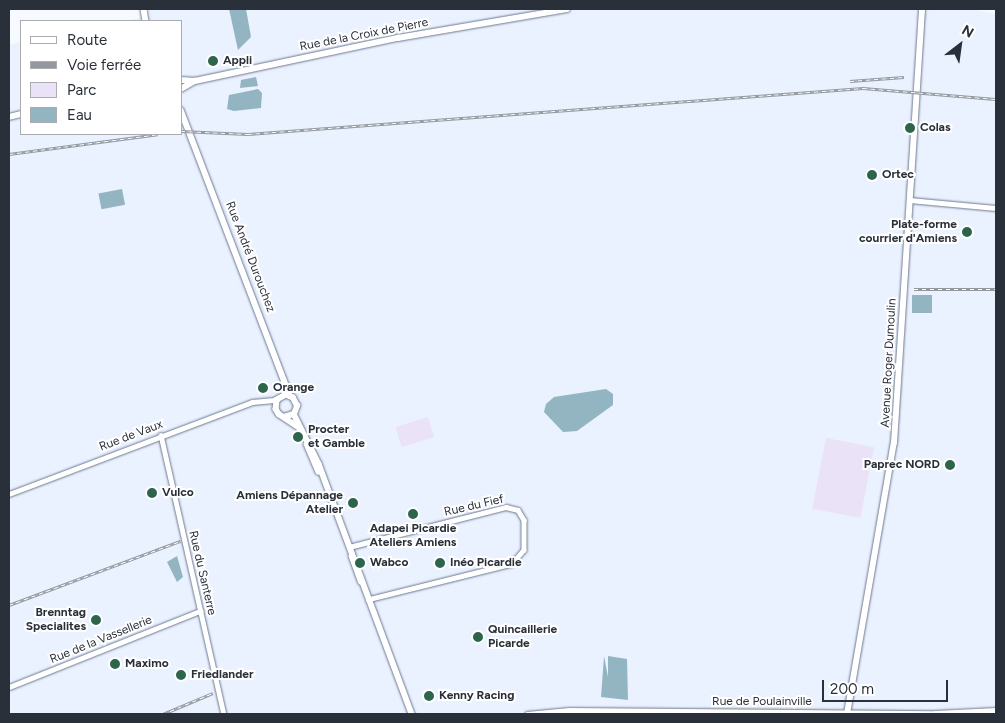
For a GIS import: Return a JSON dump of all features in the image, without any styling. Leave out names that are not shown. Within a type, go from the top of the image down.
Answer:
[{"type":"main road","name":"Rue de la Croix de Pierre","points":[[182,80],[196,81],[398,38],[566,9]]},
{"type":"main road","name":"Avenue Roger Dumoulin","points":[[847,713],[894,443],[922,9]]},
{"type":"main road","name":"Rue de la Croix de Pierre","points":[[182,88],[196,81]]},
{"type":"main road","name":"Rue André Durouchez","points":[[182,112],[282,370],[284,384],[290,396]]},
{"type":"main road","name":"Rue André Durouchez","points":[[182,119],[189,126]]},
{"type":"main road","points":[[284,384],[276,409],[300,429]]},
{"type":"main road","points":[[279,399],[290,396],[297,403],[294,414],[321,476],[412,713]]},
{"type":"main road","points":[[284,417],[294,414]]},
{"type":"street","points":[[909,200],[996,208]]},
{"type":"street","name":"Rue de Vaux","points":[[9,494],[252,402],[262,403],[279,399]]},
{"type":"street","points":[[262,403],[276,409]]},
{"type":"street","name":"Rue du Santerre","points":[[161,435],[224,714]]},
{"type":"street","name":"Rue du Fief","points":[[348,547],[506,507],[518,510],[524,520],[524,550],[512,564],[368,600]]},
{"type":"street","name":"Rue de la Vassellerie","points":[[9,687],[200,611]]},
{"type":"street","name":"Rue de Poulainville","points":[[527,714],[570,710],[847,713],[996,710]]},
{"type":"shaded area","points":[[148,9],[971,9],[996,14],[996,714],[9,714],[9,45],[20,42],[20,135],[182,135],[182,20],[130,20],[150,16]]},
{"type":"green space","points":[[428,417],[434,437],[402,447],[395,427]]},
{"type":"green space","points":[[826,438],[874,447],[860,518],[812,509]]},
{"type":"water","points":[[229,9],[246,9],[251,37],[238,50]]},
{"type":"water","points":[[256,77],[258,86],[240,88],[241,80]]},
{"type":"water","points":[[258,89],[262,93],[261,108],[234,111],[227,109],[229,95]]},
{"type":"water","points":[[122,189],[125,205],[101,209],[98,194]]},
{"type":"water","points":[[912,295],[932,295],[932,313],[912,313]]},
{"type":"water","points":[[606,389],[613,394],[613,405],[577,431],[563,432],[544,412],[546,404],[554,397]]},
{"type":"water","points":[[177,556],[183,577],[177,582],[167,562]]},
{"type":"water","points":[[604,656],[608,677],[608,656],[627,659],[628,700],[601,697]]},
{"type":"railway","points":[[850,81],[904,77]]},
{"type":"railway","points":[[182,131],[248,134],[863,88],[996,99]]},
{"type":"railway","points":[[9,154],[151,135]]},
{"type":"railway","points":[[914,289],[996,289]]},
{"type":"railway","points":[[9,605],[180,541]]},
{"type":"railway","points":[[163,714],[213,693]]},
{"type":"place","name":"Appli","points":[[213,61]]},
{"type":"place","name":"Colas","points":[[910,128]]},
{"type":"place","name":"Ortec","points":[[872,175]]},
{"type":"place","name":"Plate-forme courrier d'Amiens","points":[[967,232]]},
{"type":"place","name":"Orange","points":[[263,388]]},
{"type":"place","name":"Procter et Gamble","points":[[298,437]]},
{"type":"place","name":"Paprec NORD","points":[[950,465]]},
{"type":"place","name":"Vulco","points":[[152,493]]},
{"type":"place","name":"Amiens Dépannage Atelier","points":[[353,503]]},
{"type":"place","name":"Adapei Picardie Ateliers Amiens","points":[[413,514]]},
{"type":"place","name":"Wabco","points":[[360,563]]},
{"type":"place","name":"Inéo Picardie","points":[[440,563]]},
{"type":"place","name":"Brenntag Specialites","points":[[96,620]]},
{"type":"place","name":"Quincaillerie Picarde","points":[[478,637]]},
{"type":"place","name":"Maximo","points":[[115,664]]},
{"type":"place","name":"Friedlander","points":[[181,675]]},
{"type":"place","name":"Kenny Racing","points":[[429,696]]}]
